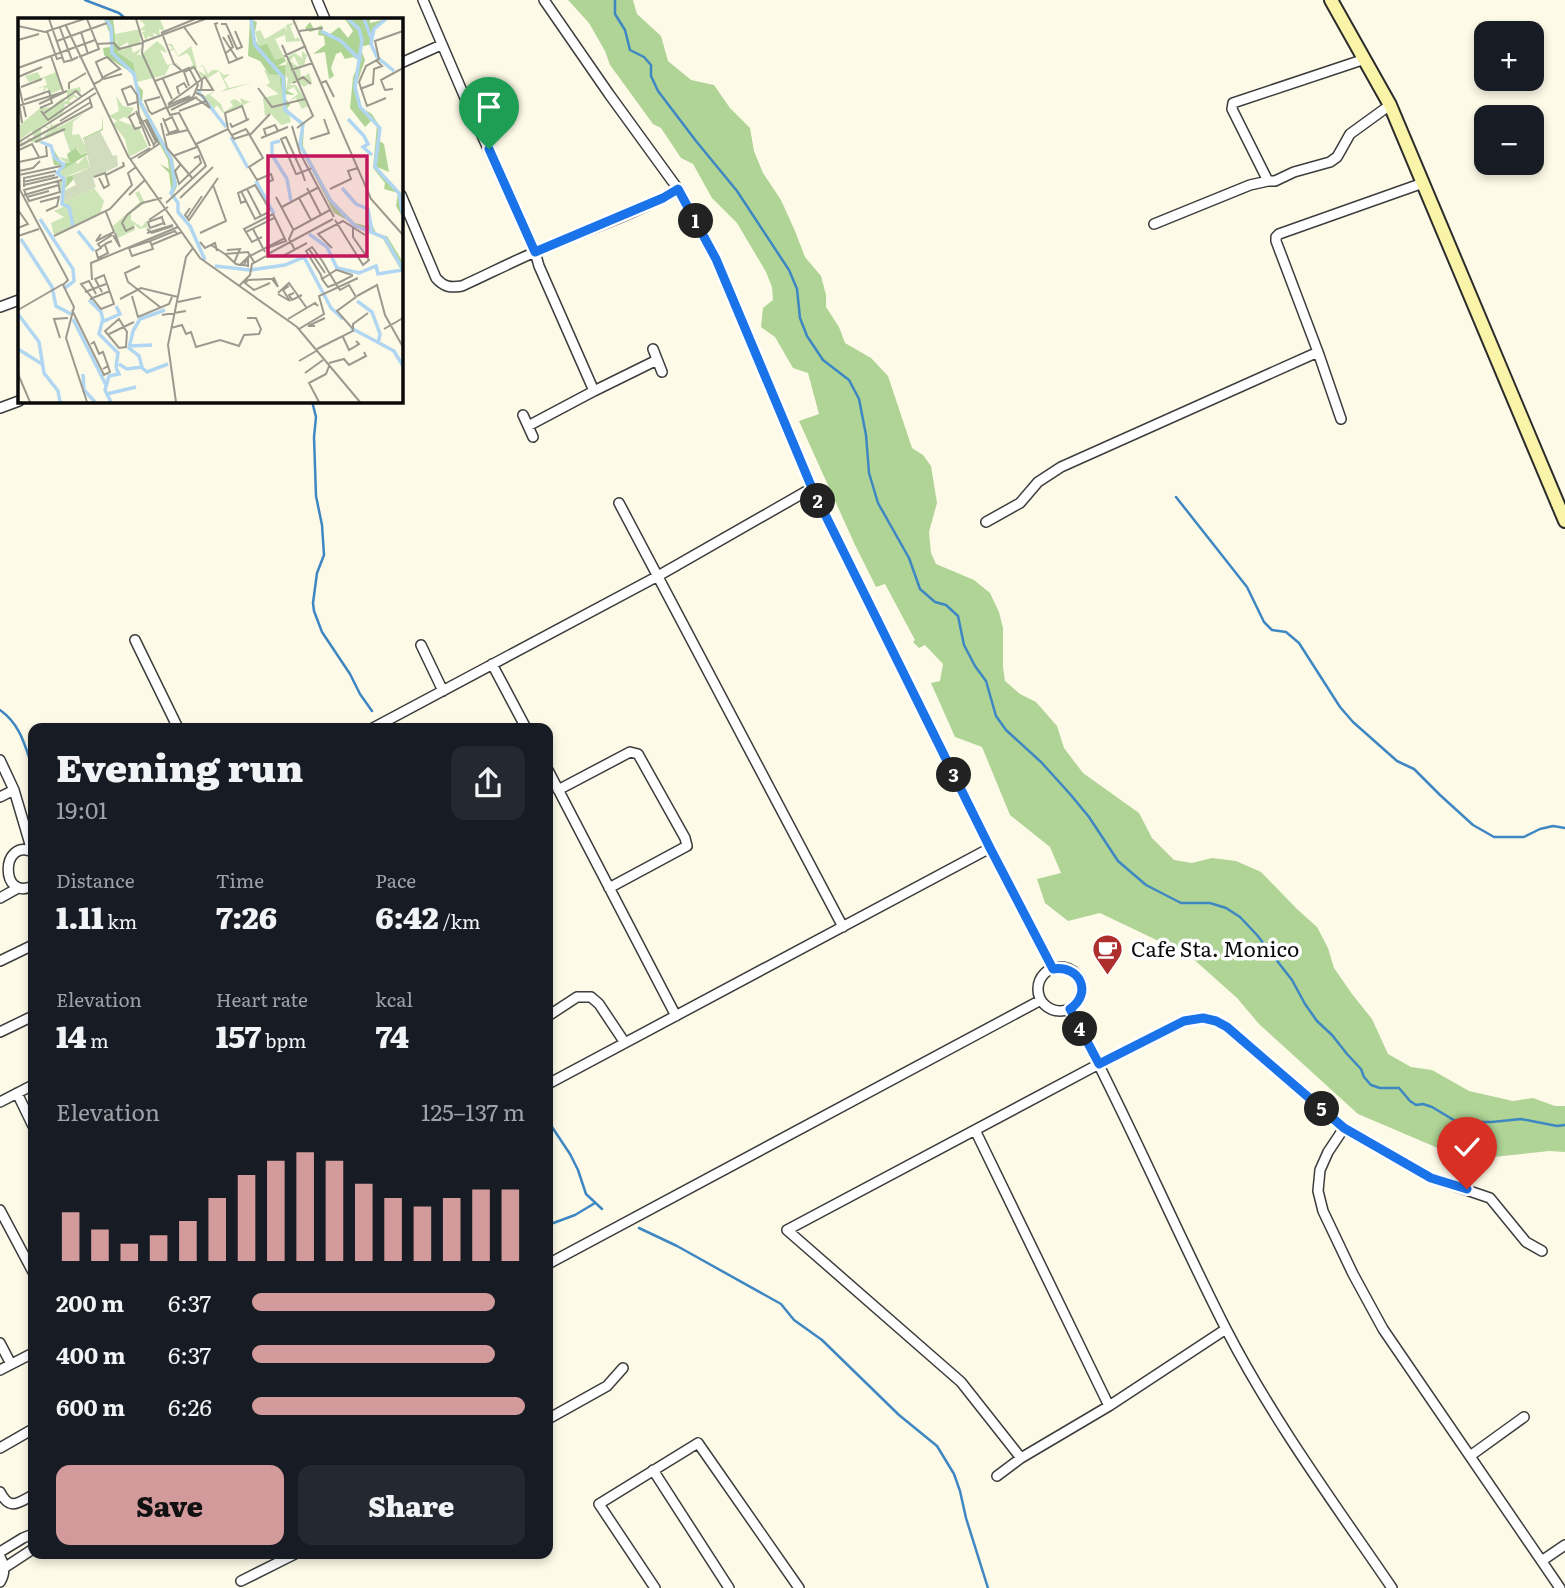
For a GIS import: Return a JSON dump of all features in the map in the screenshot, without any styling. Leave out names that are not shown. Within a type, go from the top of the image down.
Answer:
[{"type":"street","points":[[317,0],[325,18]]},
{"type":"street","points":[[423,0],[594,391]]},
{"type":"street","points":[[544,0],[678,189],[716,259],[812,488],[990,848],[1053,969]]},
{"type":"street","points":[[1331,0],[1390,105],[1565,521]]},
{"type":"street","points":[[402,63],[441,45]]},
{"type":"street","points":[[1268,181],[1231,109],[1233,103],[1365,59]]},
{"type":"street","points":[[1154,224],[1250,185],[1275,181],[1294,172],[1330,162],[1337,157],[1349,134],[1390,105]]},
{"type":"street","points":[[1341,419],[1276,237],[1423,183]]},
{"type":"street","points":[[402,197],[436,278],[444,286],[453,288],[663,198],[678,189]]},
{"type":"street","points":[[0,307],[18,300]]},
{"type":"street","points":[[653,349],[662,372]]},
{"type":"street","points":[[986,522],[1020,503],[1038,482],[1061,467],[1318,352]]},
{"type":"street","points":[[528,426],[657,360]]},
{"type":"street","points":[[0,408],[18,401]]},
{"type":"street","points":[[523,415],[533,437]]},
{"type":"street","points":[[382,723],[658,576],[812,488]]},
{"type":"street","points":[[619,503],[843,927]]},
{"type":"street","points":[[135,640],[176,723]]},
{"type":"street","points":[[421,645],[443,691]]},
{"type":"street","points":[[492,664],[523,723]]},
{"type":"street","points":[[558,790],[630,752],[638,754],[685,838],[687,845],[610,888]]},
{"type":"street","points":[[0,760],[14,790],[28,836]]},
{"type":"street","points":[[553,780],[676,1016]]},
{"type":"street","points":[[0,797],[14,790]]},
{"type":"street","points":[[553,1081],[990,848]]},
{"type":"street","points":[[28,851],[13,852],[4,862],[3,869],[7,881],[19,888],[28,888]]},
{"type":"street","points":[[0,898],[19,888]]},
{"type":"street","points":[[0,961],[28,947]]},
{"type":"street","points":[[1053,969],[1068,969],[1079,978],[1082,985],[1076,1005],[1070,1009],[1050,1009],[1038,993],[1041,978],[1053,969]]},
{"type":"street","points":[[553,1013],[577,997],[592,997],[625,1043]]},
{"type":"street","points":[[553,1261],[1041,1000]]},
{"type":"street","points":[[1070,1009],[1226,1329],[1273,1411],[1392,1588]]},
{"type":"street","points":[[0,1032],[28,1018]]},
{"type":"street","points":[[1021,1458],[961,1382],[787,1230],[1184,1021],[1203,1018],[1227,1027],[1344,1128],[1431,1178],[1490,1198],[1527,1242],[1542,1251]]},
{"type":"street","points":[[0,1102],[28,1087]]},
{"type":"street","points":[[16,1093],[28,1116]]},
{"type":"street","points":[[1344,1128],[1320,1170],[1318,1192],[1323,1211],[1383,1329],[1560,1588]]},
{"type":"street","points":[[975,1130],[1109,1406]]},
{"type":"street","points":[[0,1210],[28,1263]]},
{"type":"street","points":[[997,1476],[1021,1458],[1109,1406],[1226,1329]]},
{"type":"street","points":[[0,1343],[11,1364]]},
{"type":"street","points":[[0,1370],[28,1356]]},
{"type":"street","points":[[553,1416],[607,1386],[623,1368]]},
{"type":"street","points":[[1470,1456],[1524,1416]]},
{"type":"street","points":[[0,1448],[28,1432]]},
{"type":"street","points":[[655,1588],[599,1504],[698,1443],[799,1588]]},
{"type":"street","points":[[653,1470],[729,1588]]},
{"type":"street","points":[[0,1492],[9,1504],[28,1498]]},
{"type":"street","points":[[0,1552],[28,1536]]},
{"type":"street","points":[[1542,1560],[1565,1545]]},
{"type":"street","points":[[4,1568],[28,1552]]},
{"type":"street","points":[[0,1558],[4,1568],[0,1582]]},
{"type":"street","points":[[241,1581],[285,1559]]},
{"type":"green space","points":[[568,0],[633,0],[637,14],[661,36],[668,61],[691,80],[714,85],[730,108],[750,128],[754,151],[763,173],[781,200],[805,257],[821,276],[826,307],[839,327],[845,343],[871,358],[888,376],[912,448],[923,455],[931,466],[937,503],[929,532],[931,553],[936,564],[974,580],[990,593],[1003,628],[1005,681],[1020,694],[1036,702],[1057,726],[1064,748],[1083,773],[1139,813],[1152,838],[1174,860],[1192,863],[1212,858],[1236,861],[1261,872],[1317,927],[1328,948],[1334,968],[1372,1019],[1388,1054],[1411,1067],[1432,1070],[1469,1091],[1513,1101],[1533,1098],[1555,1106],[1565,1106],[1565,1152],[1549,1151],[1466,1160],[1358,1114],[1259,1024],[1237,998],[1190,956],[1100,913],[1068,921],[1045,903],[1037,879],[1061,873],[1050,847],[1010,815],[982,747],[955,737],[931,683],[940,681],[943,664],[925,645],[919,648],[913,642],[915,640],[885,584],[876,587],[799,421],[819,414],[808,373],[793,368],[775,337],[761,327],[763,308],[773,300],[772,287],[766,272],[737,223],[712,198],[693,164],[681,158],[661,128],[653,124],[610,65],[589,23]]},
{"type":"waterway","points":[[85,0],[119,13],[125,18]]},
{"type":"waterway","points":[[615,0],[615,14],[625,30],[630,50],[644,57],[651,65],[651,76],[658,91],[737,191],[789,270],[797,289],[800,318],[807,336],[823,360],[849,380],[859,399],[866,435],[869,473],[878,503],[909,558],[920,589],[958,616],[964,645],[986,681],[996,716],[1006,730],[1041,762],[1070,794],[1118,861],[1146,885],[1181,903],[1210,903],[1226,908],[1240,917],[1292,980],[1317,1021],[1361,1069],[1371,1085],[1399,1088],[1416,1105],[1432,1107],[1457,1122],[1521,1119],[1565,1125]]},
{"type":"waterway","points":[[312,402],[316,417],[316,496],[324,555],[317,573],[314,611],[322,632],[372,711]]},
{"type":"waterway","points":[[1176,497],[1247,587],[1264,622],[1272,630],[1286,632],[1299,643],[1340,707],[1397,761],[1414,769],[1473,825],[1494,837],[1524,837],[1553,826],[1565,828]]},
{"type":"waterway","points":[[0,710],[18,729],[28,753]]},
{"type":"waterway","points":[[553,1128],[570,1154],[586,1194],[602,1209]]},
{"type":"waterway","points":[[553,1223],[575,1215],[595,1203]]},
{"type":"waterway","points":[[639,1228],[781,1304],[794,1320],[822,1340],[899,1415],[937,1446],[954,1474],[988,1588]]},
{"type":"place","name":"Cafe Sta. Monico","points":[[1108,977]]},
{"type":"route","points":[[489,149],[535,252],[663,198],[678,189],[716,259],[812,488],[990,848],[1053,969],[1068,969],[1079,978],[1082,985],[1080,999],[1070,1009],[1099,1064],[1184,1021],[1203,1018],[1216,1021],[1227,1027],[1344,1128],[1431,1178],[1467,1189]]}]
